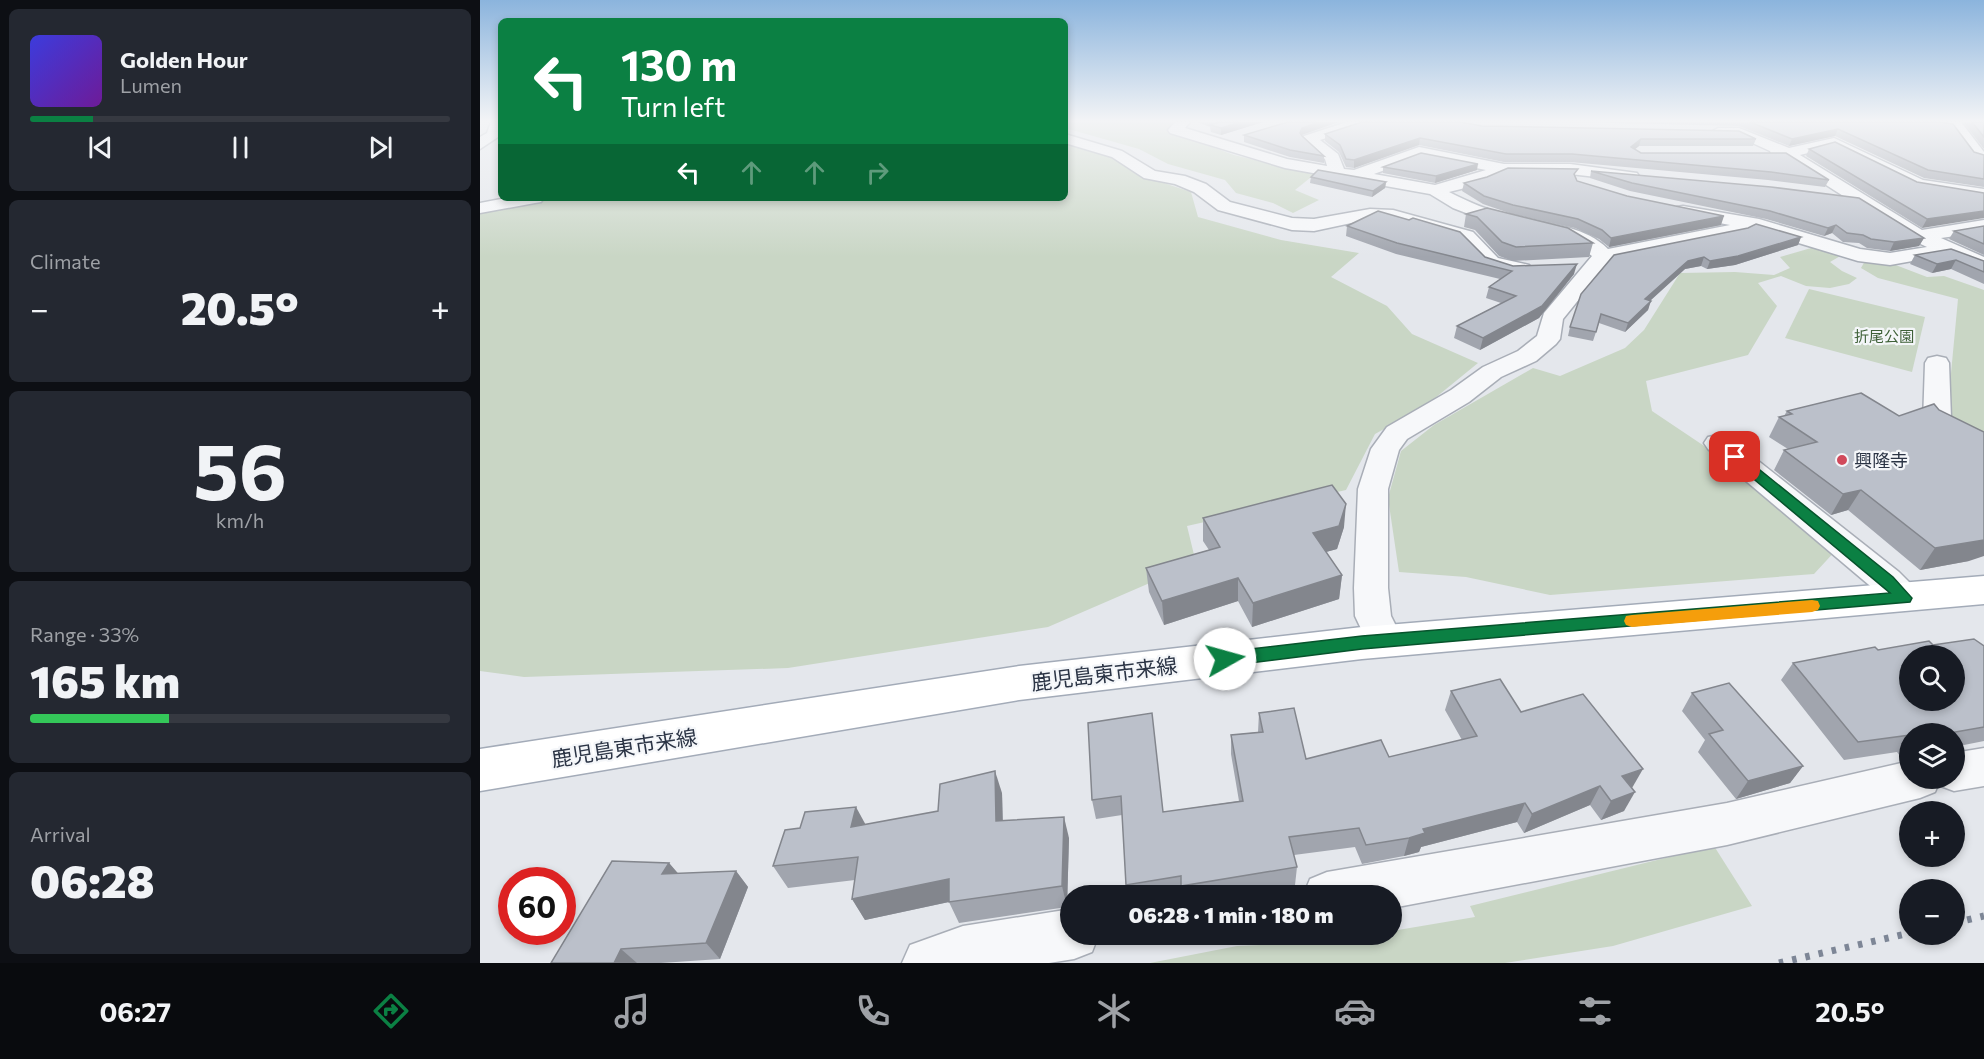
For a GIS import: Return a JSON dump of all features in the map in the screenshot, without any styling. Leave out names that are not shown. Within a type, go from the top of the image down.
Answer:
[{"type":"main road","name":"鹿児島東市来線","points":[[480,770],[1019,683],[1385,642],[1984,590]]},
{"type":"street","points":[[1137,167],[1150,175],[1179,180],[1200,188],[1224,206],[1292,224],[1314,225],[1370,214],[1393,215],[1466,236],[1491,262],[1511,269],[1535,268]]},
{"type":"street","points":[[1302,167],[1435,190],[1451,200],[1503,220],[1578,237],[1597,246],[1599,260],[1552,318],[1548,339],[1527,356],[1492,372],[1460,396],[1397,433],[1385,449],[1373,489],[1371,588],[1373,616],[1385,642]]},
{"type":"street","points":[[1335,167],[1337,173]]},
{"type":"street","points":[[1354,176],[1379,167]]},
{"type":"street","points":[[1494,167],[1570,169],[1644,177]]},
{"type":"street","points":[[1810,167],[1919,236],[1984,264]]},
{"type":"street","points":[[1888,167],[1919,184],[1984,194]]},
{"type":"street","points":[[1527,168],[1606,190]]},
{"type":"street","points":[[1435,190],[1479,179],[1504,169]]},
{"type":"street","points":[[1821,196],[1863,199]]},
{"type":"street","points":[[480,208],[518,201]]},
{"type":"street","points":[[1663,207],[1759,225],[1858,255],[1890,259],[1947,249]]},
{"type":"street","points":[[1570,266],[1759,225]]},
{"type":"street","points":[[1919,236],[1984,226]]},
{"type":"street","points":[[1937,363],[1937,422],[1984,447]]},
{"type":"street","points":[[1718,443],[1887,581],[1904,598]]},
{"type":"street","points":[[1965,770],[1984,766]]},
{"type":"street","points":[[1389,885],[1727,824],[1899,783]]},
{"type":"street","points":[[928,963],[963,951],[1060,936]]},
{"type":"green space","points":[[1068,167],[1129,167],[1140,175],[1191,192],[1198,217],[1281,240],[1359,253],[1331,277],[1387,306],[1412,334],[1478,363],[1424,407],[1375,434],[1346,490],[1187,526],[1196,563],[1048,627],[788,668],[524,677],[480,671],[480,212],[537,201],[1068,201]]},
{"type":"green space","points":[[1178,167],[1285,167],[1315,174],[1295,190],[1319,200],[1293,213],[1273,203],[1236,193],[1225,180]]},
{"type":"green space","points":[[1818,246],[1842,255],[1830,262],[1857,278],[1849,284],[1830,288],[1806,286],[1781,276],[1758,283],[1777,306],[1748,355],[1646,381],[1652,411],[1743,472],[1838,548],[1814,574],[1550,595],[1466,577],[1399,572],[1388,498],[1401,451],[1434,425],[1533,368],[1560,376],[1625,348],[1644,330],[1680,273],[1735,272],[1774,275],[1790,268],[1780,257]]},
{"type":"green space","points":[[1865,261],[1893,264],[1927,277],[1944,276],[1984,290],[1984,438],[1954,422],[1948,405],[1958,299],[1878,278],[1861,268]]},
{"type":"green space","name":"折尾公園","points":[[1809,289],[1925,317],[1912,372],[1785,338]]},
{"type":"green space","points":[[1714,846],[1752,906],[1613,946],[1505,963],[1150,963],[1237,946],[1402,945],[1402,929],[1475,917],[1470,906]]},
{"type":"building","points":[[1383,167],[1468,167],[1436,176]]},
{"type":"building","points":[[1715,167],[1808,167],[1829,180]]},
{"type":"building","points":[[1839,167],[1886,167],[1917,182],[1984,193],[1984,211],[1927,219]]},
{"type":"building","points":[[1921,167],[1984,167],[1984,179]]},
{"type":"building","points":[[1508,168],[1578,169],[1574,174],[1577,181],[1627,196],[1724,216],[1611,238],[1602,230],[1578,219],[1513,205],[1484,196],[1464,183]]},
{"type":"building","points":[[1318,170],[1386,182],[1373,191],[1311,177]]},
{"type":"building","points":[[1591,171],[1771,187],[1859,198],[1924,238],[1894,242],[1871,239],[1863,235],[1847,233],[1836,225],[1828,228],[1770,211],[1632,183]]},
{"type":"building","points":[[1487,208],[1568,228],[1593,243],[1516,247],[1502,242],[1477,217],[1466,214]]},
{"type":"building","points":[[1378,211],[1409,220],[1413,218],[1460,232],[1485,257],[1513,266],[1577,264],[1542,306],[1483,338],[1457,326],[1516,296],[1489,287],[1512,271],[1397,243],[1347,226]]},
{"type":"building","points":[[1756,224],[1801,237],[1738,256],[1710,261],[1704,257],[1688,261],[1645,299],[1651,301],[1628,323],[1601,314],[1596,332],[1570,327],[1581,294],[1614,255],[1748,228]]},
{"type":"building","points":[[1984,226],[1984,244],[1954,231]]},
{"type":"building","points":[[1951,249],[1984,261],[1984,272],[1956,260],[1937,264],[1915,255]]},
{"type":"building","points":[[1861,393],[1899,416],[1934,404],[1939,410],[1984,432],[1984,540],[1935,548],[1861,490],[1843,494],[1784,450],[1817,442],[1779,417],[1792,414],[1787,411]]},
{"type":"building","points":[[1332,485],[1346,504],[1339,526],[1313,533],[1342,575],[1253,603],[1238,578],[1162,601],[1146,568],[1220,547],[1203,518]]},
{"type":"building","points":[[1974,639],[1984,646],[1984,727],[1965,730],[1965,723],[1899,723],[1899,736],[1858,742],[1793,663],[1875,647],[1878,650],[1899,646],[1899,711],[1965,711],[1965,645],[1933,645]]},
{"type":"building","points":[[1929,641],[1933,645],[1906,645]]},
{"type":"building","points":[[1500,679],[1521,712],[1583,694],[1643,769],[1622,776],[1635,792],[1611,801],[1600,786],[1532,814],[1525,803],[1423,829],[1425,833],[1409,838],[1366,845],[1359,828],[1289,837],[1297,867],[1187,885],[1181,885],[1181,876],[1126,885],[1121,796],[1092,800],[1088,723],[1152,713],[1163,812],[1243,801],[1231,735],[1263,732],[1259,713],[1294,708],[1306,759],[1381,740],[1389,757],[1477,736],[1451,691]]},
{"type":"building","points":[[1729,683],[1803,766],[1748,781],[1709,734],[1723,730],[1692,693]]},
{"type":"building","points":[[995,771],[996,821],[1064,817],[1062,885],[949,902],[949,879],[852,899],[858,857],[773,866],[785,830],[800,828],[805,812],[856,807],[851,827],[938,811],[940,784]]},
{"type":"building","points":[[612,861],[669,863],[662,874],[736,871],[706,943],[621,949],[614,963],[551,963],[562,945],[576,945],[576,921]]},
{"type":"railway","points":[[1965,920],[1984,916]]},
{"type":"railway","points":[[1779,963],[1899,936]]},
{"type":"slow traffic","points":[[1632,621],[1812,606]]},
{"type":"place","name":"興隆寺","points":[[1842,460]]},
{"type":"route","points":[[1225,659],[1362,643],[1904,598],[1887,581],[1735,457]]}]
